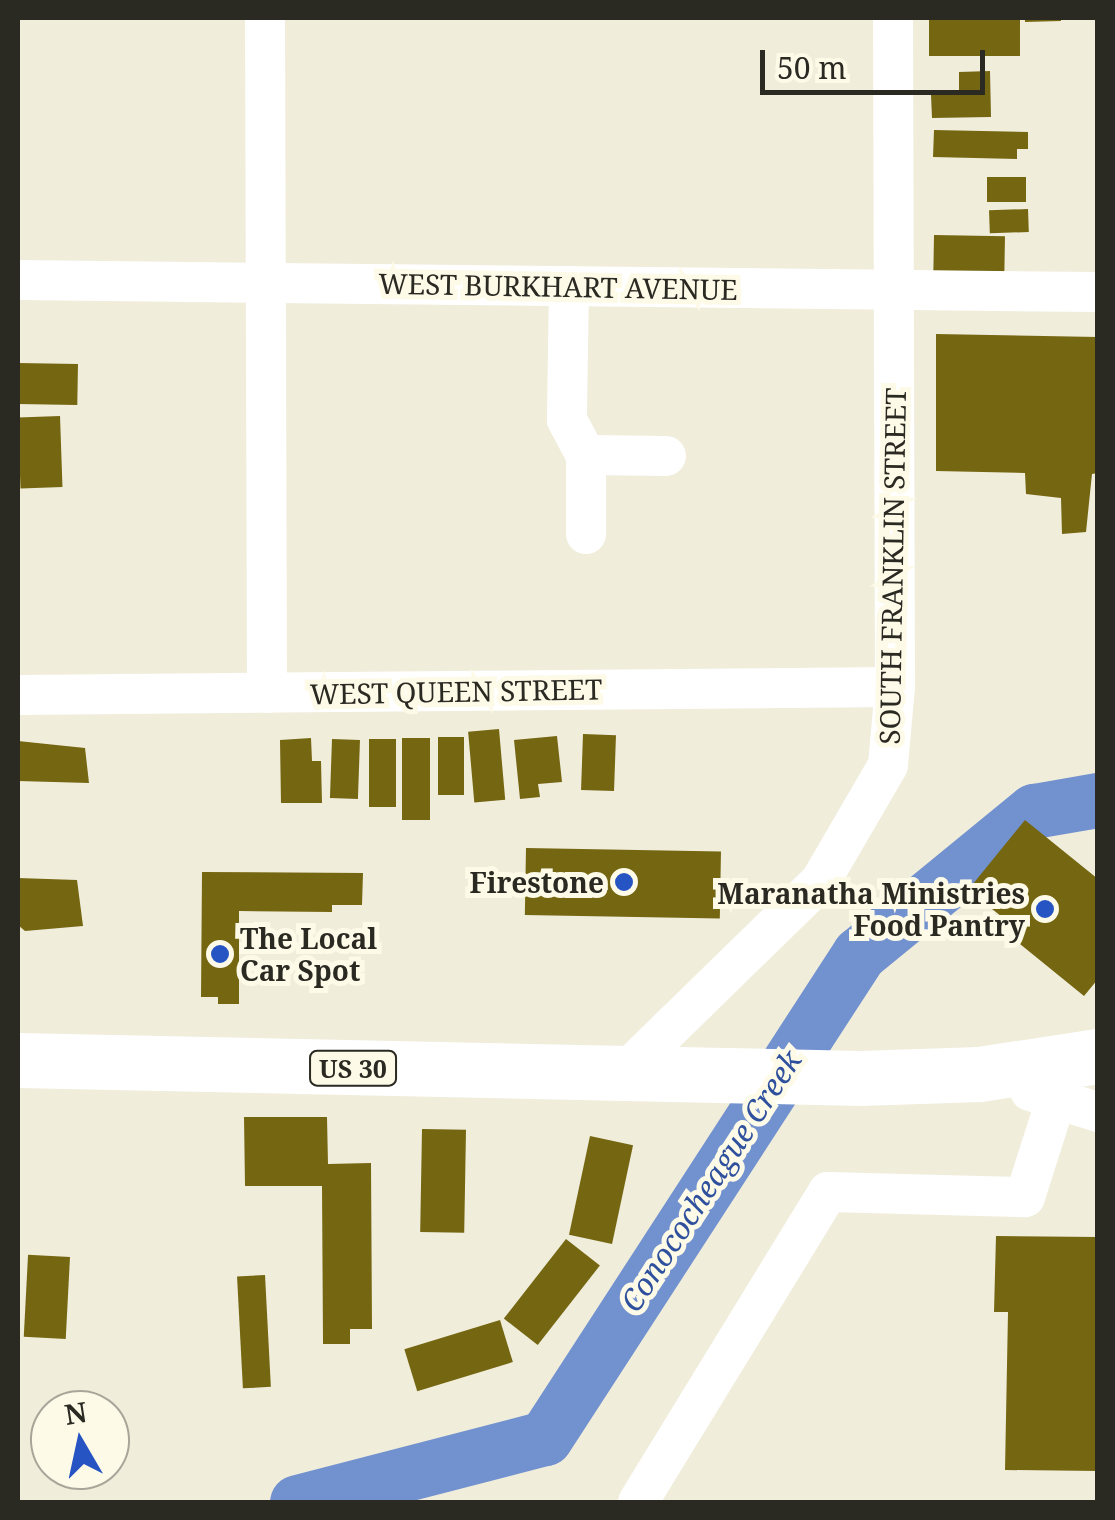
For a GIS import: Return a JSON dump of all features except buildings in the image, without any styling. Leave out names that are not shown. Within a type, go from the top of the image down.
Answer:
[{"type":"highway","name":"US 30","points":[[18,1060],[860,1078],[979,1074],[1098,1056]]},
{"type":"street","points":[[265,18],[267,694]]},
{"type":"street","name":"SOUTH FRANKLIN STREET","points":[[624,1074],[820,882],[888,764],[895,687],[893,18]]},
{"type":"street","name":"WEST BURKHART AVENUE","points":[[18,280],[1098,292]]},
{"type":"street","points":[[569,286],[567,420],[586,455],[586,534]]},
{"type":"street","points":[[586,455],[666,456]]},
{"type":"street","name":"WEST QUEEN STREET","points":[[18,694],[895,687]]},
{"type":"street","points":[[979,1074],[1098,1112]]},
{"type":"street","points":[[638,1502],[828,1192],[1025,1197],[1056,1100]]},
{"type":"waterway","name":"Conococheague Creek","points":[[297,1502],[545,1438],[859,954],[1034,811],[1098,800]]},
{"type":"place","name":"Firestone","points":[[624,882]]},
{"type":"place","name":"Maranatha Ministries Food Pantry","points":[[1045,909]]},
{"type":"place","name":"The Local Car Spot","points":[[220,954]]}]
